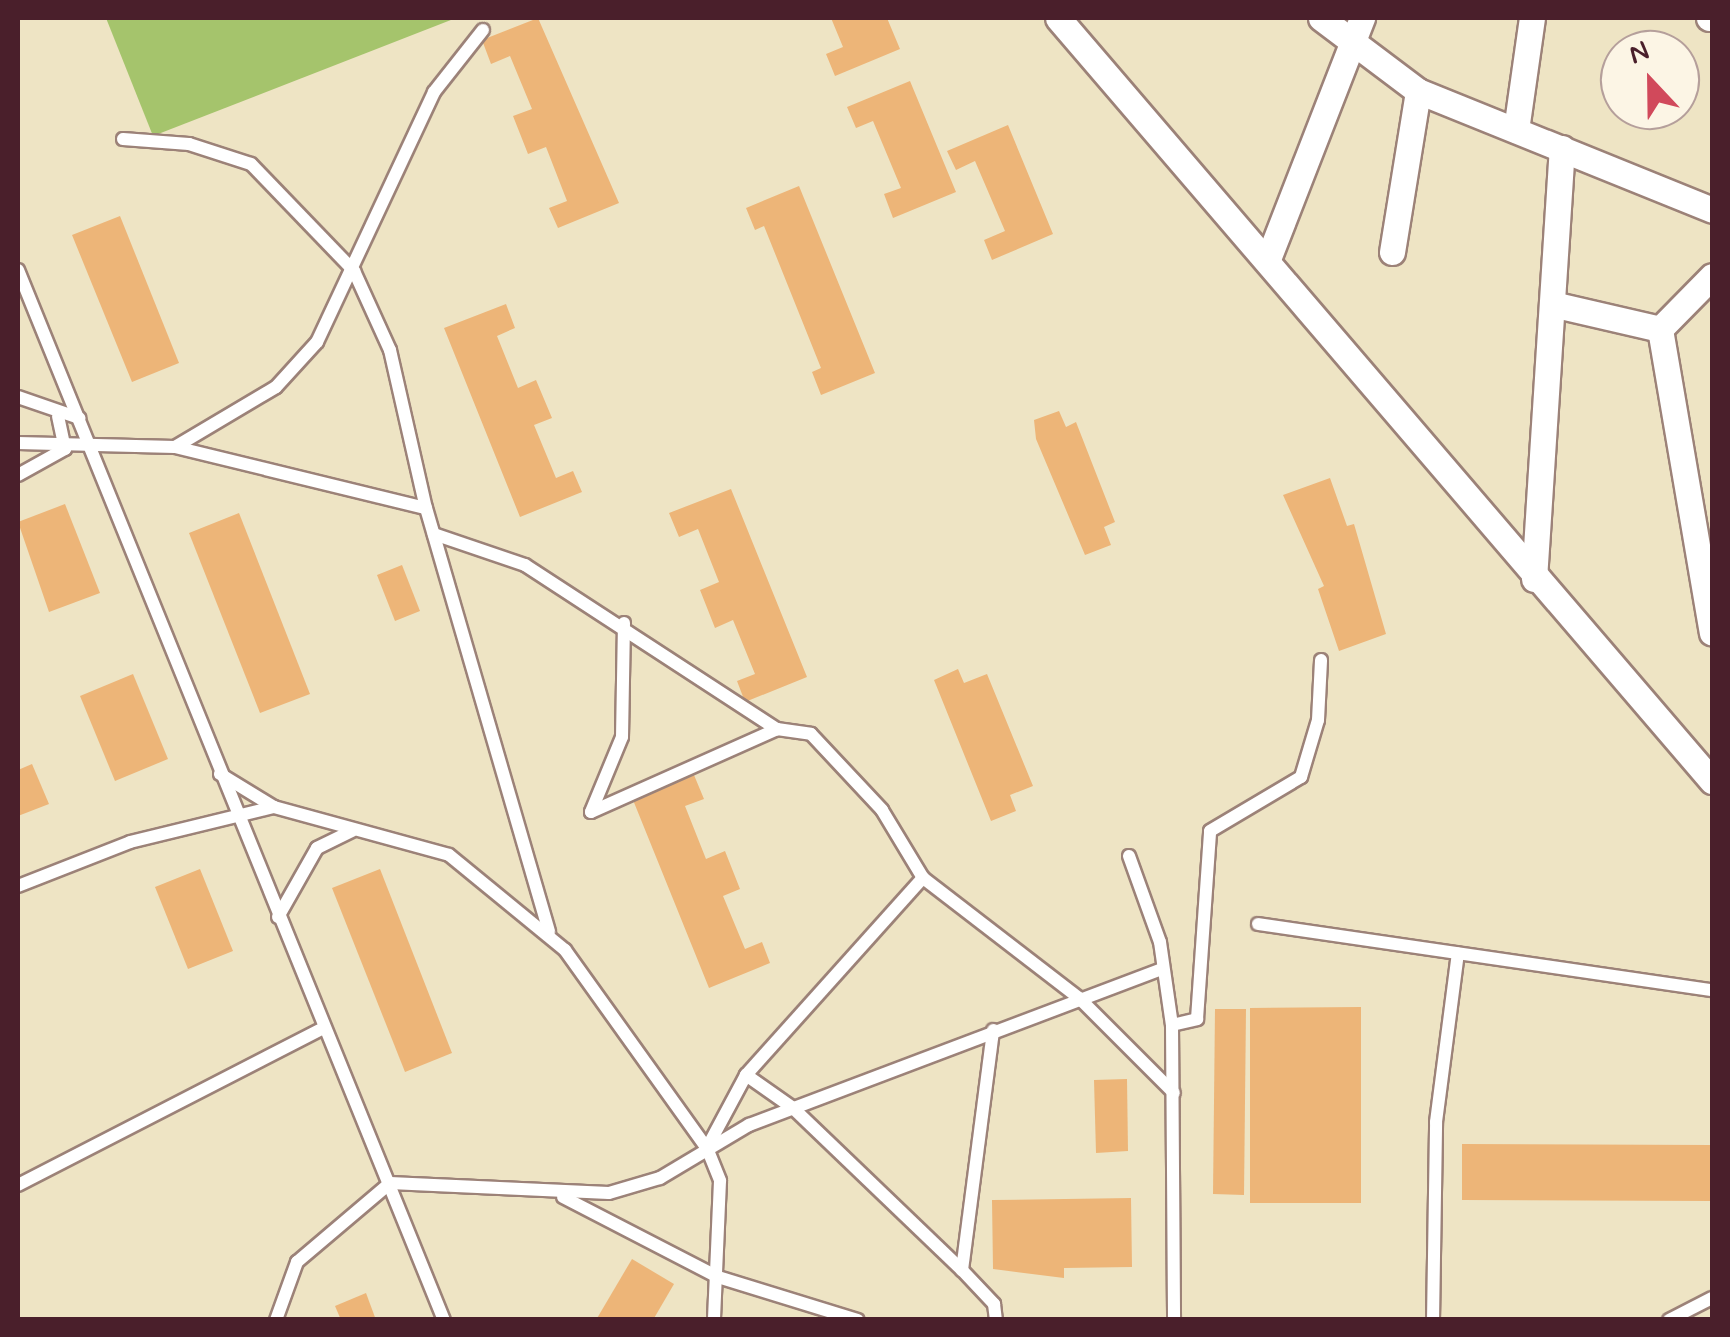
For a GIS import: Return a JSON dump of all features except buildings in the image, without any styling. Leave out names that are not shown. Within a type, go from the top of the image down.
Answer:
[{"type":"street","points":[[1058,18],[1268,258],[1534,579],[1712,781]]},
{"type":"street","points":[[1320,18],[1354,49],[1418,90],[1712,210]]},
{"type":"street","points":[[1268,258],[1313,126],[1354,49],[1362,18]]},
{"type":"street","points":[[1516,130],[1532,18]]},
{"type":"street","points":[[1392,252],[1418,90]]},
{"type":"street","points":[[1534,579],[1562,148]]},
{"type":"street","points":[[1660,329],[1712,276]]},
{"type":"street","points":[[1552,304],[1660,329]]},
{"type":"street","points":[[1660,329],[1712,633]]},
{"type":"lane","points":[[174,447],[276,387],[317,342],[354,271],[434,92],[483,30]]},
{"type":"lane","points":[[123,139],[190,144],[250,164],[354,271],[390,350],[426,508],[548,932]]},
{"type":"lane","points":[[18,270],[234,812],[444,1320]]},
{"type":"lane","points":[[18,397],[58,417],[79,418]]},
{"type":"lane","points":[[58,417],[65,449]]},
{"type":"lane","points":[[18,443],[65,449],[174,447],[426,508]]},
{"type":"lane","points":[[18,475],[65,449]]},
{"type":"lane","points":[[434,534],[525,565],[624,623],[777,729],[812,734],[882,810],[923,878],[1079,998],[1174,1093]]},
{"type":"lane","points":[[624,623],[622,737],[591,812],[777,729]]},
{"type":"lane","points":[[1172,1024],[1197,1020],[1210,831],[1301,777],[1318,720],[1320,660]]},
{"type":"lane","points":[[220,774],[274,807],[352,832],[449,855],[548,932],[707,1148],[720,1181],[714,1320]]},
{"type":"lane","points":[[18,886],[234,812],[274,807]]},
{"type":"lane","points":[[278,917],[318,848],[352,832]]},
{"type":"lane","points":[[1130,856],[1162,969],[1172,1024],[1174,1320]]},
{"type":"lane","points":[[707,1148],[746,1074],[923,878]]},
{"type":"lane","points":[[1258,924],[1712,990]]},
{"type":"lane","points":[[1433,1320],[1436,1122],[1458,953]]},
{"type":"lane","points":[[560,1196],[660,1178],[707,1148],[793,1108],[1162,969]]},
{"type":"lane","points":[[18,1185],[324,1028]]},
{"type":"lane","points":[[962,1270],[993,1030]]},
{"type":"lane","points":[[746,1074],[793,1108],[962,1270],[994,1304],[996,1320]]},
{"type":"lane","points":[[276,1320],[298,1262],[390,1182],[501,1182],[560,1196],[718,1277],[858,1320]]},
{"type":"lane","points":[[1670,1319],[1712,1298]]},
{"type":"green space","points":[[106,18],[456,18],[153,136]]}]
